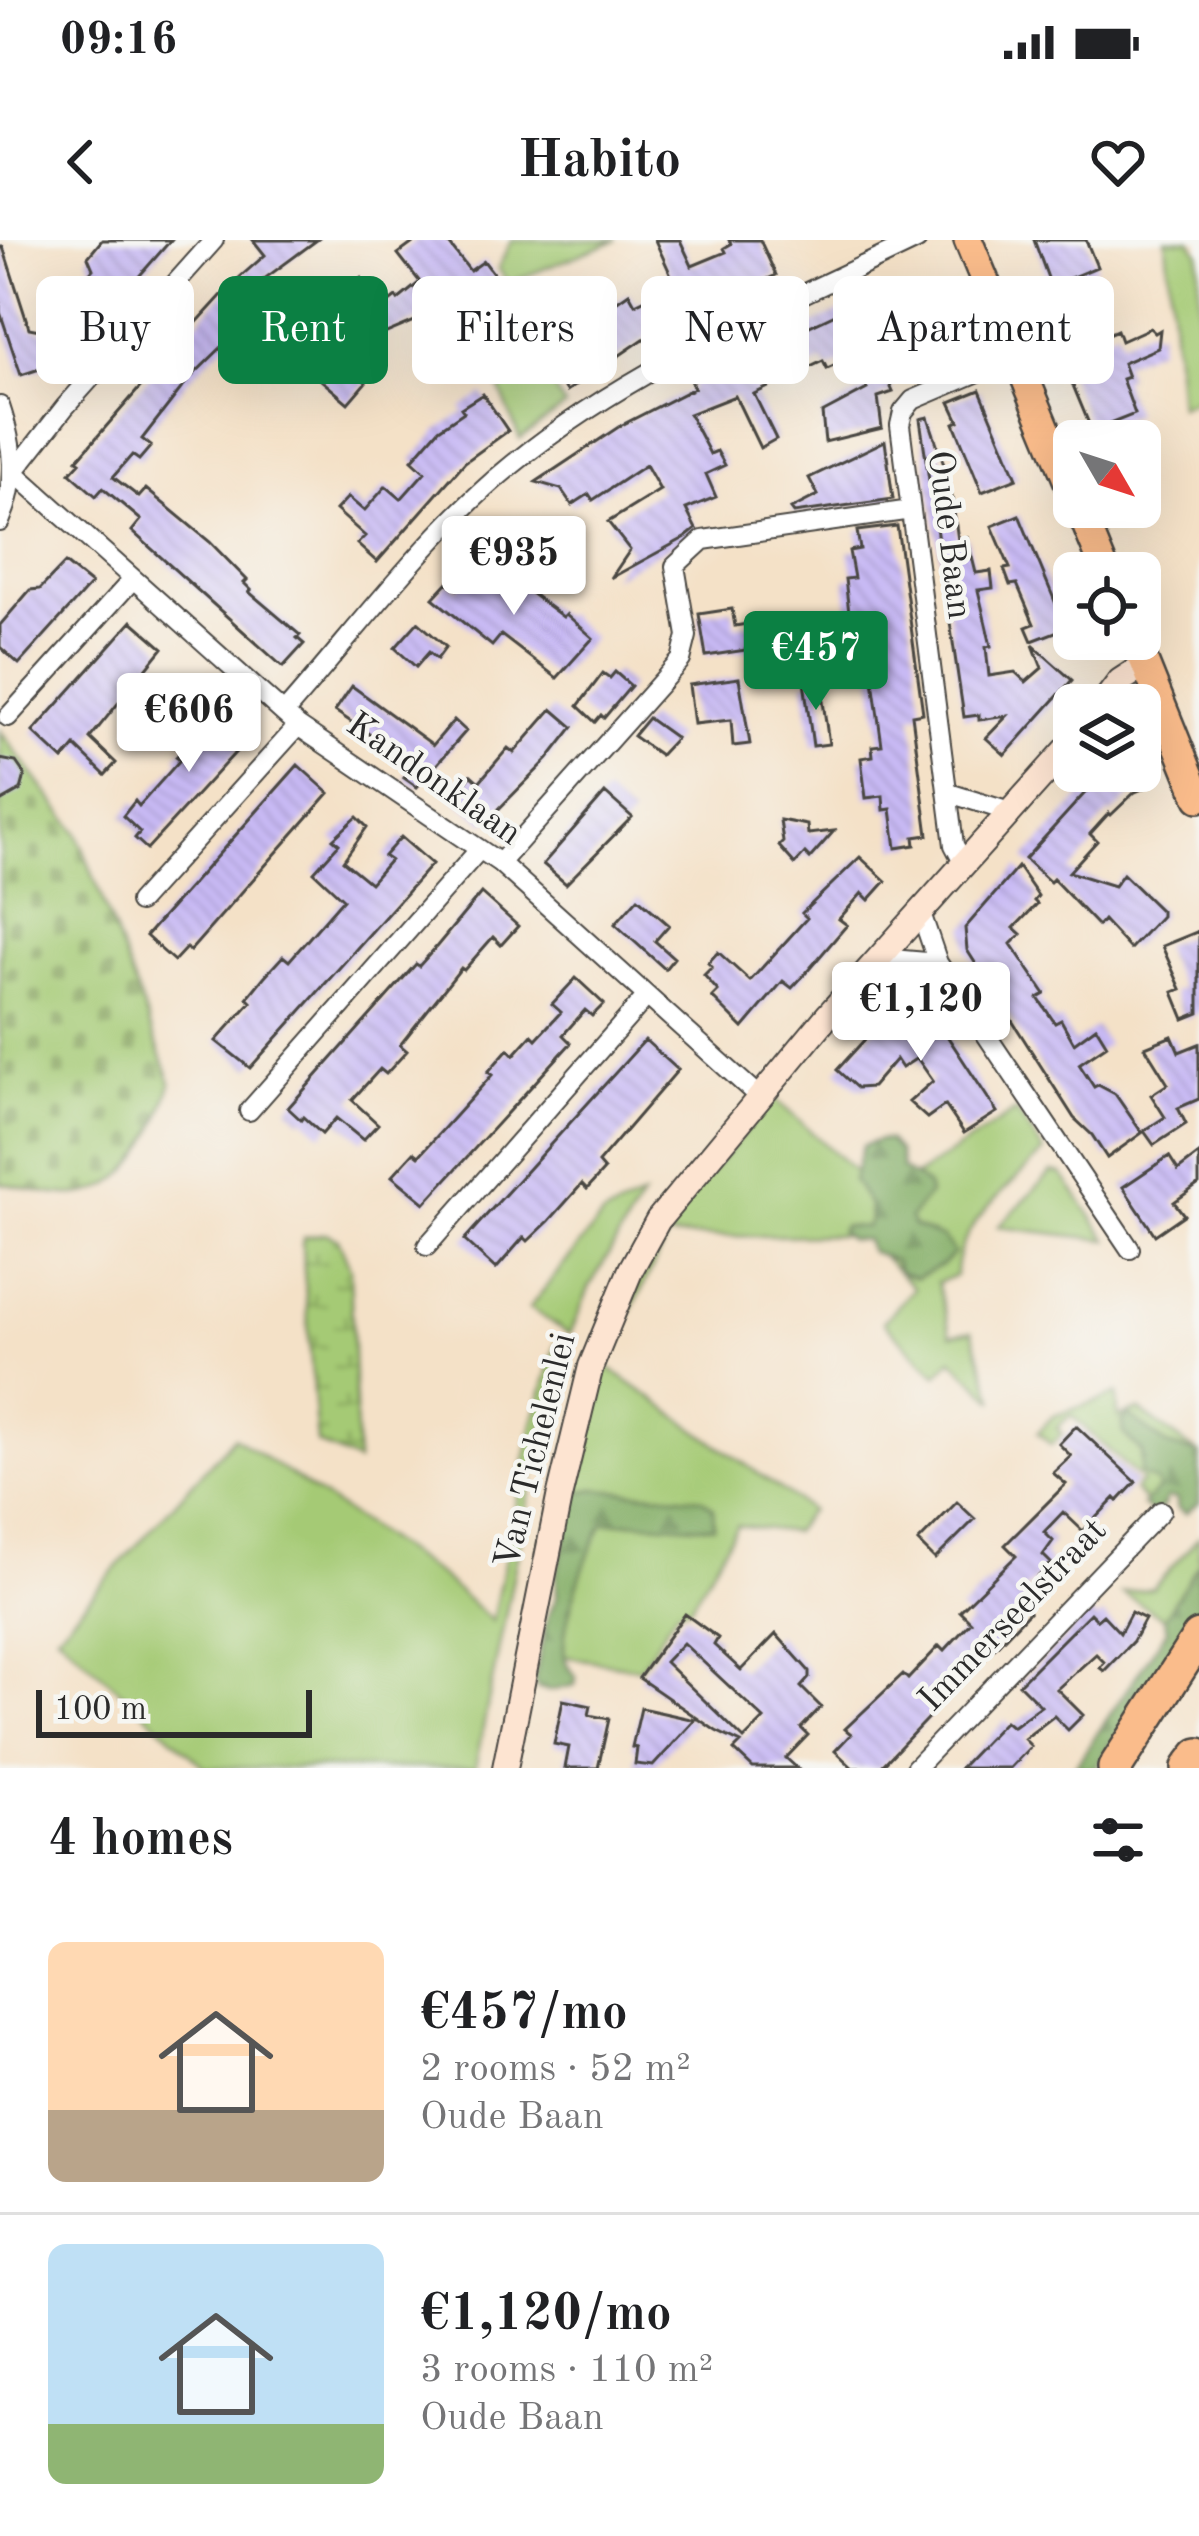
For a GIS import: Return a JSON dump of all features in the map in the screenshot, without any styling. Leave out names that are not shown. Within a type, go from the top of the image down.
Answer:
[{"type":"highway","points":[[1115,1768],[1199,1637]]},
{"type":"highway","points":[[1190,1768],[1199,1755]]},
{"type":"main road","points":[[968,240],[983,276]]},
{"type":"main road","points":[[1028,384],[1053,445]]},
{"type":"main road","points":[[1144,660],[1199,798]]},
{"type":"street","points":[[14,472],[65,406],[214,240]]},
{"type":"street","points":[[139,902],[462,510],[511,465],[672,358],[917,240]]},
{"type":"street","name":"Oude Baan","points":[[950,384],[913,400],[900,425],[955,844],[964,864]]},
{"type":"street","points":[[0,406],[13,443],[14,472],[0,522]]},
{"type":"street","name":"Kandonklaan","points":[[14,472],[291,720],[500,863],[758,1096]]},
{"type":"street","points":[[500,863],[680,660],[687,636],[675,566],[689,550],[704,540],[911,510]]},
{"type":"street","points":[[8,717],[133,580]]},
{"type":"street","points":[[1161,726],[1173,731]]},
{"type":"street","name":"Van Tichelenlei","points":[[505,1768],[577,1416],[598,1344],[658,1220],[758,1096],[1053,764]]},
{"type":"street","points":[[949,793],[1010,812]]},
{"type":"street","points":[[249,1111],[479,850]]},
{"type":"street","points":[[921,913],[938,963],[1130,1249]]},
{"type":"street","points":[[880,958],[938,963]]},
{"type":"street","points":[[427,1246],[646,998]]},
{"type":"street","name":"Immerseelstraat","points":[[915,1768],[1161,1511]]},
{"type":"green space","points":[[512,240],[617,240],[526,276],[503,276],[498,268]]},
{"type":"green space","points":[[1166,240],[1190,240],[1199,252],[1199,398],[1179,406]]},
{"type":"green space","points":[[498,384],[550,384],[565,406],[520,439]]},
{"type":"green space","points":[[0,731],[77,832],[171,1082],[150,1138],[127,1171],[95,1191],[75,1195],[0,1183]]},
{"type":"green space","points":[[774,1098],[883,1197],[1016,1111],[1044,1152],[975,1223],[958,1257],[956,1276],[937,1282],[951,1335],[972,1331],[995,1401],[952,1359],[937,1375],[883,1322],[914,1288],[861,1235],[667,1237],[608,1359],[602,1355],[675,1213]]},
{"type":"green space","points":[[888,1140],[899,1152],[902,1169],[927,1185],[929,1194],[910,1218],[913,1226],[943,1238],[954,1253],[916,1278],[899,1272],[895,1261],[870,1251],[866,1240],[849,1239],[840,1231],[843,1226],[866,1227],[870,1219],[869,1205],[853,1180],[862,1146]]},
{"type":"green space","points":[[1052,1172],[1062,1174],[1108,1240],[998,1227]]},
{"type":"green space","points":[[642,1198],[590,1286],[570,1334],[529,1308],[603,1216]]},
{"type":"green space","points":[[326,1233],[338,1239],[350,1268],[357,1462],[317,1443],[302,1244],[304,1237]]},
{"type":"green space","points":[[566,1341],[543,1426],[475,1768],[206,1768],[57,1634],[234,1437],[440,1576],[492,1621],[533,1423],[556,1344]]},
{"type":"green space","points":[[599,1361],[810,1510],[793,1532],[737,1525],[690,1607],[677,1610],[640,1668],[555,1655],[594,1495],[571,1491]]},
{"type":"green space","points":[[1117,1394],[1118,1417],[1139,1410],[1199,1454],[1152,1508],[1134,1490],[1142,1481],[1071,1415],[1057,1428],[1062,1434],[1051,1445],[1038,1432],[1053,1416]]},
{"type":"green space","points":[[1129,1415],[1166,1445],[1199,1454],[1199,1503],[1185,1514],[1177,1508],[1177,1499],[1167,1498],[1152,1513],[1142,1505],[1158,1490],[1157,1483],[1140,1474],[1142,1452],[1123,1433],[1122,1421]]},
{"type":"green space","points":[[595,1489],[701,1498],[713,1507],[714,1526],[603,1524],[566,1631],[566,1661],[576,1677],[575,1685],[538,1689],[534,1681],[548,1615],[557,1597],[556,1574],[567,1537],[560,1529],[573,1493]]},
{"type":"green space","points":[[1199,1537],[1199,1563],[1164,1618],[1122,1593],[1153,1588]]},
{"type":"green space","points":[[1199,1563],[1199,1609],[1096,1768],[1074,1768],[1167,1630],[1164,1618]]},
{"type":"building","points":[[102,240],[171,240],[139,276],[87,276],[93,269],[88,257]]},
{"type":"building","points":[[253,240],[317,240],[268,276],[241,276],[265,255]]},
{"type":"building","points":[[417,240],[446,240],[470,271],[484,261],[495,276],[415,276],[398,254]]},
{"type":"building","points":[[655,240],[680,240],[692,266],[726,252],[729,240],[760,240],[776,275],[670,276]]},
{"type":"building","points":[[1034,240],[1086,240],[1097,267],[1075,276],[1047,276]]},
{"type":"building","points":[[0,247],[3,247],[29,328],[36,329],[36,370],[21,375],[0,312]]},
{"type":"building","points":[[412,289],[412,322],[388,332],[388,303]]},
{"type":"building","points":[[629,293],[635,304],[641,301],[641,341],[617,357],[617,301]]},
{"type":"building","points":[[218,299],[218,351],[194,374],[194,326]]},
{"type":"building","points":[[833,315],[833,366],[827,369],[823,361],[809,368],[809,326]]},
{"type":"building","points":[[1150,328],[1155,333],[1160,330],[1158,348],[1123,363],[1128,377],[1122,379],[1135,414],[1120,420],[1087,420],[1072,384],[1114,384],[1114,331],[1121,341]]},
{"type":"building","points":[[143,384],[185,384],[142,439],[151,446],[139,460],[132,455],[113,477],[139,497],[146,489],[210,542],[247,580],[249,592],[300,635],[297,638],[304,644],[283,667],[132,531],[141,520],[103,488],[96,496],[70,473]]},
{"type":"building","points":[[326,384],[364,384],[348,403]]},
{"type":"building","points":[[692,384],[775,384],[754,394],[776,439],[760,448],[735,396],[689,414],[710,454],[717,451],[725,465],[706,474],[716,497],[686,509],[696,529],[686,537],[611,578],[630,550],[608,522],[660,490],[646,465],[593,500],[589,494],[572,505],[561,489],[536,482],[620,426],[694,388]]},
{"type":"building","points":[[865,384],[889,384],[893,392],[878,397],[882,428],[825,442],[822,413],[867,389]]},
{"type":"building","points":[[980,390],[1017,478],[982,492],[950,402]]},
{"type":"building","points":[[483,394],[508,431],[465,462],[377,562],[357,544],[365,536],[336,510],[348,497],[364,511],[386,486],[401,499],[425,472],[412,460],[439,429],[464,412],[461,408]]},
{"type":"building","points":[[928,417],[950,483],[958,540],[967,537],[976,573],[991,571],[993,588],[978,590],[991,646],[986,647],[989,676],[1015,672],[1026,682],[1042,668],[1033,645],[1072,680],[1053,684],[1053,701],[1005,755],[986,738],[1007,716],[964,717],[920,419]]},
{"type":"building","points":[[885,441],[893,499],[794,513],[791,509],[818,495],[809,478]]},
{"type":"building","points":[[1019,515],[1053,597],[1053,633],[1032,641],[1026,627],[1034,624],[1017,584],[1010,585],[1004,569],[1010,568],[992,526]]},
{"type":"building","points":[[897,526],[923,713],[912,715],[928,835],[914,837],[915,845],[896,848],[891,809],[884,810],[883,796],[866,798],[861,758],[873,756],[872,746],[882,745],[872,673],[876,673],[875,658],[871,631],[862,633],[860,619],[850,621],[845,579],[854,578],[849,551],[860,549],[857,531]]},
{"type":"building","points":[[484,558],[593,638],[557,678],[501,635],[492,646],[433,598],[448,582],[457,589]]},
{"type":"building","points":[[65,563],[91,584],[19,664],[0,647],[0,625],[30,590],[40,589]]},
{"type":"building","points":[[732,609],[735,626],[753,623],[754,634],[783,630],[785,644],[706,656],[699,614]]},
{"type":"building","points":[[132,621],[163,648],[90,738],[116,763],[105,775],[75,746],[63,760],[33,732]]},
{"type":"building","points":[[418,622],[446,647],[437,659],[429,652],[416,667],[395,648]]},
{"type":"building","points":[[615,672],[631,686],[595,722],[578,706],[603,673],[610,678]]},
{"type":"building","points":[[739,678],[750,744],[733,746],[731,720],[694,724],[689,685]]},
{"type":"building","points":[[820,680],[829,744],[813,746],[804,682]]},
{"type":"building","points":[[352,686],[433,745],[454,720],[466,731],[417,787],[404,778],[415,765],[335,711]]},
{"type":"building","points":[[225,705],[255,731],[147,849],[135,838],[140,832],[123,816],[135,801],[139,806]]},
{"type":"building","points":[[552,709],[573,727],[485,823],[453,797],[471,775],[479,782],[508,748],[514,753]]},
{"type":"building","points":[[648,718],[676,738],[660,755],[633,736]]},
{"type":"building","points":[[0,759],[16,762],[25,775],[21,790],[0,802]]},
{"type":"building","points":[[298,765],[329,793],[190,951],[186,948],[174,961],[146,936]]},
{"type":"building","points":[[1086,792],[1135,792],[1090,834],[1097,841],[1069,872],[1114,886],[1123,874],[1161,916],[1130,949],[1103,920],[1098,926],[1053,879],[1050,882],[1025,859]]},
{"type":"building","points":[[605,793],[632,817],[566,884],[543,864]]},
{"type":"building","points":[[357,817],[367,827],[343,861],[370,883],[390,860],[384,856],[401,837],[432,864],[250,1068],[216,1041],[251,1002],[247,998],[264,977],[283,956],[289,961],[343,899],[314,872],[339,844],[333,839]]},
{"type":"building","points":[[780,820],[807,825],[808,834],[834,831],[810,858],[805,853],[795,864],[779,846],[783,842]]},
{"type":"building","points":[[860,857],[886,881],[869,900],[862,893],[839,919],[847,925],[805,974],[792,988],[783,981],[743,1028],[712,997],[718,991],[704,975],[712,967],[708,963],[718,952],[750,981],[807,918],[802,913]]},
{"type":"building","points":[[1018,867],[1038,896],[1037,904],[1014,928],[1021,934],[1011,944],[1045,994],[1038,998],[1055,1023],[1061,1020],[1074,1043],[1096,1027],[1107,1045],[1079,1064],[1094,1087],[1115,1094],[1142,1133],[1107,1158],[1074,1118],[967,950],[965,928]]},
{"type":"building","points":[[481,893],[518,926],[501,945],[493,937],[461,968],[400,1045],[407,1051],[386,1074],[380,1069],[352,1100],[378,1124],[363,1140],[336,1118],[322,1134],[303,1117],[301,1120],[288,1108]]},
{"type":"building","points":[[638,898],[669,925],[655,941],[674,958],[665,969],[615,924]]},
{"type":"building","points":[[1199,931],[1199,1013],[1184,1019],[1173,992],[1181,989],[1162,946]]},
{"type":"building","points":[[576,978],[604,1004],[592,1016],[585,1010],[563,1035],[571,1043],[425,1203],[392,1176],[414,1152],[419,1156],[492,1075],[488,1072],[508,1049],[514,1055],[532,1035],[536,1039],[561,1012],[552,1004]]},
{"type":"building","points":[[919,993],[997,1112],[964,1133],[945,1105],[927,1118],[909,1102],[933,1081],[917,1058],[902,1068],[896,1059],[872,1087],[857,1088],[837,1070],[889,1013]]},
{"type":"building","points":[[1172,1036],[1179,1052],[1199,1044],[1199,1099],[1178,1108],[1186,1124],[1154,1145],[1144,1131],[1165,1117],[1151,1095],[1168,1084],[1145,1047]]},
{"type":"building","points":[[645,1040],[678,1070],[598,1163],[604,1170],[587,1189],[582,1184],[496,1269],[464,1240]]},
{"type":"building","points":[[1199,1154],[1199,1184],[1174,1202],[1184,1215],[1155,1235],[1123,1187],[1169,1156],[1178,1170]]},
{"type":"building","points":[[1076,1426],[1136,1482],[1083,1531],[1063,1512],[1044,1532],[1053,1541],[1043,1555],[1051,1563],[1020,1596],[1029,1612],[880,1768],[853,1768],[835,1751],[851,1734],[845,1729],[903,1674],[908,1679],[939,1646],[944,1651],[971,1622],[960,1611],[1016,1556],[1005,1545],[1066,1484],[1053,1473],[1071,1456],[1059,1444]]},
{"type":"building","points":[[957,1502],[975,1519],[935,1559],[918,1542]]},
{"type":"building","points":[[1131,1612],[1145,1619],[1133,1641],[1104,1671],[1100,1668],[1104,1662],[1096,1654],[1057,1689],[1083,1715],[1068,1730],[1054,1716],[1024,1739],[1031,1746],[1010,1768],[960,1768],[1005,1721],[1012,1727],[1041,1706],[1019,1684],[1090,1613],[1097,1620],[1103,1615],[1120,1633]]},
{"type":"building","points":[[685,1614],[718,1638],[714,1645],[741,1670],[776,1634],[809,1671],[801,1687],[821,1707],[801,1728],[808,1735],[786,1758],[797,1768],[753,1768],[734,1750],[741,1743],[639,1678]],"holes":[[[683,1643],[764,1719],[744,1739],[665,1662]]]},
{"type":"building","points":[[563,1700],[591,1706],[589,1715],[609,1719],[598,1768],[565,1768],[569,1747],[554,1744]]},
{"type":"building","points":[[641,1708],[695,1720],[653,1766],[635,1764],[637,1748],[632,1747]]}]
